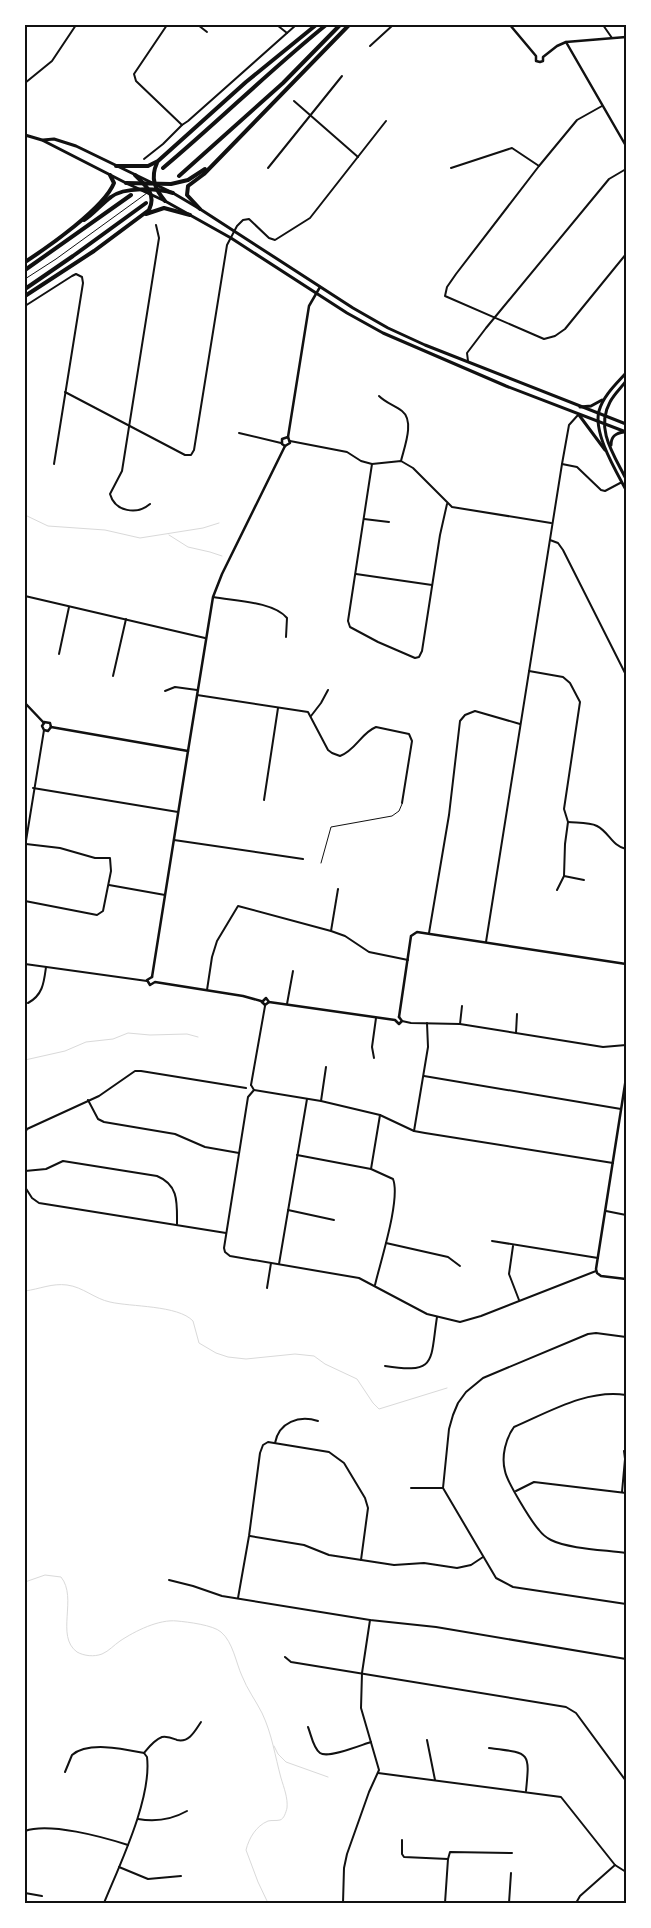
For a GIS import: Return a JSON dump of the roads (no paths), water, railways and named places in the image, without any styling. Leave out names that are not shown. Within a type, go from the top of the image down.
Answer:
[{"type":"highway","points":[[116,166],[148,166],[158,161],[246,82],[316,25]]},
{"type":"highway","points":[[163,168],[224,116],[297,48],[326,25]]},
{"type":"highway","points":[[179,176],[283,83],[340,25]]},
{"type":"highway","points":[[200,209],[188,198],[187,188],[204,174],[349,25]]},
{"type":"highway","points":[[158,161],[153,172],[154,184],[166,201]]},
{"type":"highway","points":[[126,183],[171,184],[188,180],[215,161]]},
{"type":"highway","points":[[75,225],[110,191],[114,182],[110,175]]},
{"type":"highway","points":[[25,296],[94,251],[149,210],[152,200],[145,184],[134,175]]},
{"type":"highway","points":[[25,262],[88,217],[116,194],[127,191],[157,190],[173,194]]},
{"type":"highway","points":[[25,270],[131,195]]},
{"type":"highway","points":[[25,289],[146,203]]},
{"type":"highway","points":[[132,223],[160,208],[190,214]]},
{"type":"main road","points":[[25,135],[42,140],[126,183],[148,191],[190,214],[231,238],[347,313],[398,340],[578,415],[626,432]]},
{"type":"main road","points":[[42,140],[54,139],[61,141],[173,194],[200,209],[388,328],[470,364],[577,407],[626,424]]},
{"type":"main road","points":[[608,455],[598,422],[598,414],[605,398],[626,373]]},
{"type":"main road","points":[[626,380],[610,403],[604,424],[610,448],[626,479]]},
{"type":"main road","points":[[577,407],[591,406],[605,398]]},
{"type":"main road","points":[[578,415],[608,455],[626,490]]},
{"type":"main road","points":[[610,448],[613,436],[626,432]]},
{"type":"street","points":[[25,83],[52,61],[76,25]]},
{"type":"street","points":[[167,25],[134,74],[136,81],[182,125]]},
{"type":"street","points":[[198,25],[207,32]]},
{"type":"street","points":[[278,25],[287,33]]},
{"type":"street","points":[[144,159],[296,25]]},
{"type":"street","points":[[370,46],[393,25]]},
{"type":"street","points":[[510,25],[536,56],[536,60],[540,62],[557,46],[566,42],[625,38]]},
{"type":"street","points":[[603,25],[612,38]]},
{"type":"street","points":[[566,42],[626,146]]},
{"type":"street","points":[[536,56],[540,54],[544,57]]},
{"type":"street","points":[[268,168],[342,76]]},
{"type":"street","points":[[294,101],[358,158]]},
{"type":"street","points":[[603,106],[577,120],[539,166],[446,290],[447,298],[544,339],[555,336],[565,329],[626,254]]},
{"type":"street","points":[[65,392],[185,455],[190,454],[194,450],[227,247],[235,231],[243,220],[249,219],[269,238],[275,240],[310,218],[386,121]]},
{"type":"street","points":[[451,168],[512,148],[539,166]]},
{"type":"street","points":[[470,364],[467,360],[467,353],[493,318],[609,179],[626,169]]},
{"type":"street","points":[[150,504],[138,511],[130,511],[116,504],[111,497],[110,491],[122,471],[159,238],[156,225]]},
{"type":"street","points":[[25,306],[72,276],[80,275],[82,283],[54,464]]},
{"type":"street","points":[[290,441],[288,437],[309,306],[320,286]]},
{"type":"street","points":[[379,396],[385,403],[396,406],[405,413],[408,420],[401,461]]},
{"type":"street","points":[[486,942],[562,464],[570,422],[578,415]]},
{"type":"street","points":[[239,434],[281,442],[285,446]]},
{"type":"street","points":[[281,442],[283,438],[288,437]]},
{"type":"street","points":[[155,982],[152,977],[213,597],[222,574],[285,446],[290,441]]},
{"type":"street","points":[[290,441],[347,452],[372,464],[401,461],[413,468],[447,504],[458,508],[552,524]]},
{"type":"street","points":[[372,464],[348,621],[350,626],[378,642],[415,658],[419,657]]},
{"type":"street","points":[[562,464],[576,467],[601,490],[605,491],[622,482]]},
{"type":"street","points":[[419,657],[422,652],[447,504]]},
{"type":"street","points":[[364,519],[389,522]]},
{"type":"street","points":[[550,540],[558,543],[563,550],[626,675]]},
{"type":"street","points":[[356,574],[432,585]]},
{"type":"street","points":[[25,596],[206,638]]},
{"type":"street","points":[[213,597],[267,606],[281,612],[286,618],[286,636]]},
{"type":"street","points":[[59,654],[69,607]]},
{"type":"street","points":[[113,676],[126,619]]},
{"type":"street","points":[[419,657],[421,661]]},
{"type":"street","points":[[529,671],[563,677],[570,683],[580,702],[564,809],[568,822],[564,876],[557,890]]},
{"type":"street","points":[[165,691],[175,687],[198,690]]},
{"type":"street","points":[[311,716],[328,690]]},
{"type":"street","points":[[197,695],[308,712],[326,746],[335,755],[340,756],[350,752],[366,733],[376,728],[406,733],[411,736],[412,741],[402,803]]},
{"type":"street","points":[[25,703],[44,722],[50,723],[52,727],[188,751]]},
{"type":"street","points":[[264,800],[278,708]]},
{"type":"street","points":[[429,933],[449,815],[460,722],[465,715],[475,711],[520,724]]},
{"type":"street","points":[[25,901],[96,915],[103,912],[111,871],[110,858],[95,858],[60,848],[25,845],[44,722]]},
{"type":"street","points":[[44,730],[48,731],[52,727]]},
{"type":"street","points":[[33,788],[178,812]]},
{"type":"street","points":[[568,822],[596,825],[616,845],[626,849]]},
{"type":"street","points":[[174,840],[302,859]]},
{"type":"street","points":[[564,876],[584,880]]},
{"type":"street","points":[[109,885],[165,895]]},
{"type":"street","points":[[331,931],[338,889]]},
{"type":"street","points":[[207,991],[212,957],[217,940],[238,906],[331,931],[345,936],[369,952],[408,960]]},
{"type":"street","points":[[395,1020],[399,1017],[412,935],[416,932],[626,964]]},
{"type":"street","points":[[25,964],[147,981],[151,985],[155,982],[247,997],[262,1002],[265,1005]]},
{"type":"street","points":[[28,1003],[36,999],[42,989],[46,966]]},
{"type":"street","points":[[287,1004],[293,971]]},
{"type":"street","points":[[147,981],[152,977]]},
{"type":"street","points":[[262,1002],[266,998],[269,1002],[395,1020],[399,1024],[402,1020]]},
{"type":"street","points":[[269,1002],[265,1005],[251,1085],[254,1090],[321,1101],[380,1115],[414,1131],[613,1163]]},
{"type":"street","points":[[460,1024],[462,1006]]},
{"type":"street","points":[[516,1033],[517,1014]]},
{"type":"street","points":[[399,1017],[411,1023],[460,1024],[603,1047],[626,1045]]},
{"type":"street","points":[[374,1058],[372,1047],[376,1018]]},
{"type":"street","points":[[414,1131],[428,1046],[427,1023]]},
{"type":"street","points":[[321,1101],[326,1067]]},
{"type":"street","points":[[25,1133],[27,1129],[106,1092],[130,1074],[140,1070],[246,1088],[251,1085]]},
{"type":"street","points":[[424,1076],[621,1109]]},
{"type":"street","points":[[596,1271],[626,1078]]},
{"type":"street","points":[[246,1088],[246,1091],[250,1094]]},
{"type":"street","points":[[254,1090],[250,1094],[226,1233],[224,1248],[228,1255],[352,1276],[375,1285],[427,1314],[455,1321],[466,1321],[596,1271]]},
{"type":"street","points":[[279,1264],[307,1099]]},
{"type":"street","points":[[88,1100],[98,1119],[104,1122],[175,1134],[205,1147],[239,1153]]},
{"type":"street","points":[[371,1170],[380,1115]]},
{"type":"street","points":[[297,1155],[371,1170],[388,1176],[394,1182],[394,1198],[386,1243],[375,1285]]},
{"type":"street","points":[[25,1171],[46,1169],[63,1162],[157,1176],[166,1180],[175,1190],[177,1224]]},
{"type":"street","points":[[25,1187],[32,1198],[39,1203],[226,1233]]},
{"type":"street","points":[[288,1210],[334,1220]]},
{"type":"street","points":[[605,1211],[626,1215]]},
{"type":"street","points":[[492,1241],[513,1246],[598,1258]]},
{"type":"street","points":[[386,1243],[448,1257],[460,1266]]},
{"type":"street","points":[[513,1246],[509,1274],[520,1300]]},
{"type":"street","points":[[267,1288],[270,1263]]},
{"type":"street","points":[[596,1271],[601,1276],[626,1280]]},
{"type":"street","points":[[385,1366],[414,1369],[425,1364],[430,1358],[437,1317]]},
{"type":"street","points":[[626,1337],[596,1333],[588,1334],[483,1378],[473,1385],[458,1403],[451,1422],[443,1488],[496,1578],[513,1587],[626,1604]]},
{"type":"street","points":[[626,1394],[602,1393],[577,1400],[514,1427],[508,1436],[504,1462],[505,1472],[515,1491],[539,1530],[549,1539],[561,1544],[626,1554]]},
{"type":"street","points":[[275,1444],[280,1432],[291,1421],[305,1418],[318,1421]]},
{"type":"street","points":[[238,1598],[261,1448],[268,1442],[329,1452],[344,1463],[365,1498],[368,1508],[362,1560]]},
{"type":"street","points":[[622,1492],[624,1451]]},
{"type":"street","points":[[515,1491],[534,1482],[626,1493]]},
{"type":"street","points":[[411,1488],[443,1488]]},
{"type":"street","points":[[249,1536],[304,1545],[329,1555],[394,1564],[424,1563],[457,1568],[471,1565],[483,1557]]},
{"type":"street","points":[[169,1580],[222,1596],[370,1620],[436,1627],[626,1659]]},
{"type":"street","points":[[343,1903],[344,1868],[347,1854],[368,1792],[378,1773],[378,1766],[361,1708],[362,1673],[370,1620]]},
{"type":"street","points":[[285,1657],[291,1662],[566,1707],[576,1713],[626,1781]]},
{"type":"street","points":[[144,1753],[160,1738],[167,1736],[178,1740],[190,1737],[201,1722]]},
{"type":"street","points":[[308,1726],[318,1752],[323,1754],[334,1753],[371,1742]]},
{"type":"street","points":[[427,1740],[435,1780]]},
{"type":"street","points":[[65,1772],[72,1755],[89,1747],[144,1753]]},
{"type":"street","points":[[489,1748],[520,1753],[525,1757],[528,1764],[526,1791]]},
{"type":"street","points":[[104,1903],[138,1819],[145,1784],[147,1761],[144,1753]]},
{"type":"street","points":[[378,1773],[561,1797],[615,1865],[626,1872]]},
{"type":"street","points":[[138,1819],[149,1821],[165,1819],[187,1811]]},
{"type":"street","points":[[25,1832],[43,1828],[102,1836],[128,1845]]},
{"type":"street","points":[[402,1840],[402,1854],[404,1857],[448,1859]]},
{"type":"street","points":[[445,1903],[448,1859],[451,1852],[512,1853]]},
{"type":"street","points":[[576,1903],[580,1896],[615,1865]]},
{"type":"street","points":[[119,1868],[148,1879],[181,1876]]},
{"type":"street","points":[[509,1903],[511,1873]]},
{"type":"street","points":[[25,1893],[42,1896]]},
{"type":"lane","points":[[25,279],[56,259],[148,191]]},
{"type":"lane","points":[[321,863],[331,827],[392,816],[399,811],[402,803]]},
{"type":"waterway","points":[[25,515],[48,526],[105,530],[140,538],[203,528],[219,523]]},
{"type":"waterway","points":[[169,535],[188,547],[222,556]]},
{"type":"waterway","points":[[25,1060],[65,1051],[86,1042],[113,1039],[128,1033],[150,1035],[187,1034],[198,1037]]},
{"type":"waterway","points":[[25,1291],[51,1285],[67,1285],[110,1302],[154,1307],[177,1312],[193,1321],[199,1343],[216,1353],[228,1357],[246,1359],[295,1354],[314,1356],[325,1364],[357,1379],[379,1409],[447,1388]]},
{"type":"waterway","points":[[25,1582],[45,1575],[61,1577],[68,1595],[68,1636],[71,1645],[77,1652],[83,1654],[92,1656],[102,1654],[133,1633],[155,1624],[170,1621],[206,1626],[221,1632],[229,1641],[244,1681],[260,1708],[271,1737],[286,1797],[287,1808],[283,1818],[268,1821],[260,1826],[251,1837],[246,1850],[268,1903]]},
{"type":"waterway","points":[[274,1746],[278,1754],[286,1762],[328,1777]]}]
